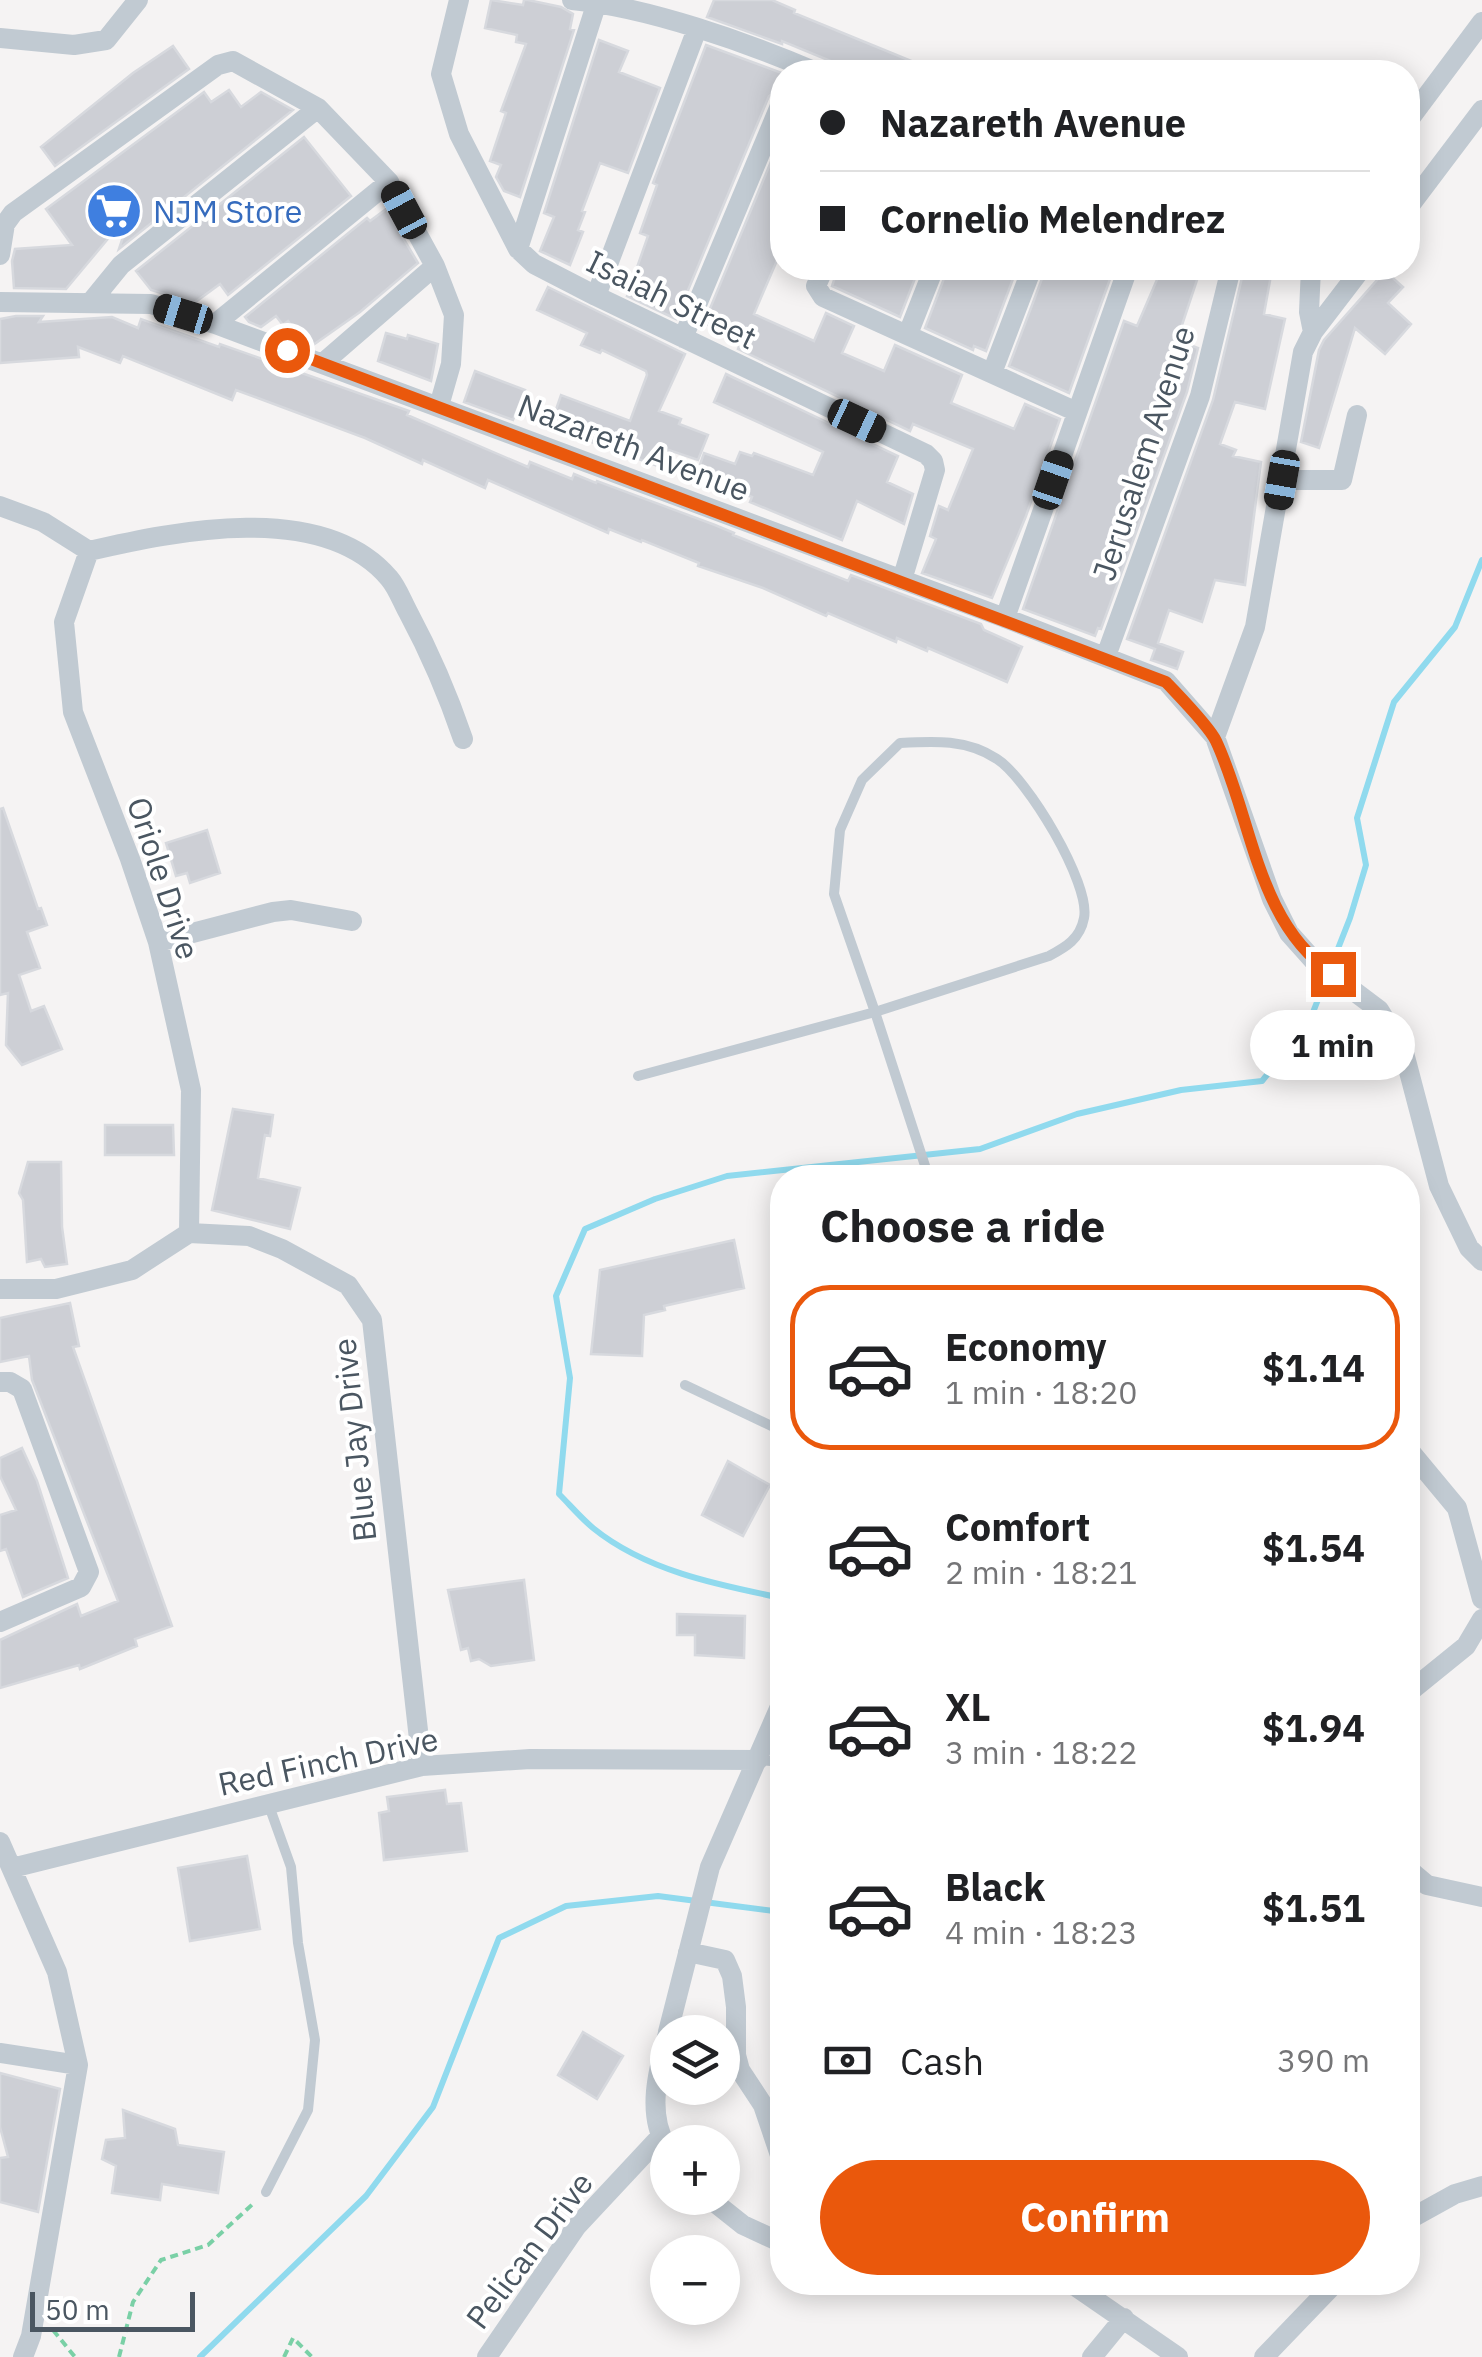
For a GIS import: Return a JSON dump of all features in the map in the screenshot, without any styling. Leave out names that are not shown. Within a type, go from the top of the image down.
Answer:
[{"type":"street","points":[[0,38],[74,45],[106,40],[138,0]]},
{"type":"street","name":"Isaiah Street","points":[[459,0],[441,74],[459,134],[518,249],[534,264],[596,296],[926,454],[934,461],[935,470],[902,580]]},
{"type":"street","points":[[572,0],[596,2],[697,30],[776,60]]},
{"type":"street","points":[[518,249],[596,2]]},
{"type":"street","points":[[1420,105],[1482,22]]},
{"type":"street","points":[[596,296],[697,30]]},
{"type":"street","points":[[0,255],[5,224],[12,213],[218,64],[233,61],[318,108],[390,182],[435,266],[454,315],[451,364],[439,406]]},
{"type":"street","points":[[90,303],[121,265],[318,108]]},
{"type":"street","points":[[1420,192],[1482,110]]},
{"type":"street","points":[[684,338],[770,130]]},
{"type":"street","points":[[215,324],[390,182]]},
{"type":"street","points":[[323,362],[435,266]]},
{"type":"street","points":[[819,280],[818,293],[1077,412]]},
{"type":"street","points":[[908,334],[929,280]]},
{"type":"street","points":[[992,372],[1027,280]]},
{"type":"street","points":[[1005,618],[1124,280]]},
{"type":"street","name":"Jerusalem Avenue","points":[[1106,656],[1200,396],[1228,280]]},
{"type":"street","points":[[1310,280],[1309,312],[1314,332]]},
{"type":"street","points":[[1353,280],[1303,352],[1255,627],[1215,737],[1272,899],[1289,934],[1314,962],[1379,1010],[1404,1049],[1440,1186],[1468,1248],[1482,1261]]},
{"type":"street","name":"Nazareth Avenue","points":[[0,302],[151,304],[323,362],[1106,656],[1166,682],[1215,737]]},
{"type":"street","points":[[1282,480],[1342,480],[1358,415]]},
{"type":"street","points":[[0,506],[44,522],[88,551],[209,529],[280,530],[348,544],[390,578],[448,692],[463,739]]},
{"type":"street","name":"Oriole Drive","points":[[88,551],[64,622],[73,712],[158,942],[191,1090],[188,1232]]},
{"type":"street","points":[[158,942],[272,912],[291,910],[352,921]]},
{"type":"street","points":[[0,1289],[56,1289],[132,1270],[188,1232]]},
{"type":"street","name":"Blue Jay Drive","points":[[188,1232],[249,1236],[282,1248],[348,1285],[372,1320],[422,1766]]},
{"type":"street","points":[[0,1382],[10,1382],[22,1389],[89,1572],[81,1587],[0,1622]]},
{"type":"street","points":[[1420,1464],[1456,1508],[1482,1599]]},
{"type":"street","points":[[1420,1682],[1466,1646],[1482,1619]]},
{"type":"street","points":[[673,2015],[710,1867],[770,1731]]},
{"type":"street","name":"Red Finch Drive","points":[[12,1868],[422,1766],[530,1759],[758,1760]]},
{"type":"street","points":[[0,1842],[57,1972],[78,2064],[36,2309],[23,2357]]},
{"type":"street","points":[[1420,1879],[1427,1885],[1482,1897]]},
{"type":"street","points":[[690,1946],[725,1960],[732,1976],[740,2070],[770,2122]]},
{"type":"street","points":[[0,2053],[78,2064]]},
{"type":"street","name":"Pelican Drive","points":[[488,2357],[576,2226],[650,2155]]},
{"type":"street","points":[[1420,2214],[1456,2194],[1482,2186]]},
{"type":"street","points":[[731,2215],[770,2237]]},
{"type":"street","points":[[1089,2295],[1178,2357]]},
{"type":"street","points":[[1264,2357],[1324,2295]]},
{"type":"street","points":[[1092,2357],[1124,2318]]},
{"type":"lane","points":[[638,1076],[875,1012],[1050,956],[1074,942],[1085,916],[1079,882],[1036,800],[998,759],[949,740],[900,743],[862,780],[840,830],[834,894],[875,1012],[926,1165]]},
{"type":"lane","points":[[685,1385],[770,1425]]},
{"type":"lane","name":"Red Finch Drive","points":[[758,1760],[770,1761]]},
{"type":"lane","points":[[266,2192],[308,2110],[315,2040],[298,1943],[291,1867],[268,1802]]},
{"type":"path","points":[[119,2357],[133,2302],[161,2260],[208,2245],[266,2192]]},
{"type":"path","points":[[36,2309],[75,2357]]},
{"type":"path","points":[[284,2357],[293,2338],[312,2357]]},
{"type":"building","points":[[491,0],[523,5],[528,0],[561,7],[573,14],[570,29],[574,30],[520,197],[504,191],[496,177],[501,165],[490,161],[506,113],[501,111],[526,44],[516,42],[517,35],[485,28]]},
{"type":"building","points":[[714,0],[772,0],[795,10],[794,13],[909,60],[828,60],[707,17]]},
{"type":"building","points":[[599,40],[628,51],[619,72],[660,88],[628,173],[600,163],[582,211],[585,212],[578,230],[583,232],[570,265],[540,251],[554,217],[544,213]]},
{"type":"building","points":[[706,45],[770,69],[770,95],[676,319],[627,296],[648,236],[640,233],[657,185],[653,183]]},
{"type":"building","points":[[173,46],[189,69],[55,166],[41,147]]},
{"type":"building","points":[[229,90],[241,107],[261,92],[293,110],[119,249],[132,210],[66,289],[14,288],[15,249],[72,245],[46,209],[204,92],[211,102]]},
{"type":"building","points":[[304,137],[351,196],[228,295],[220,284],[194,303],[151,290],[136,271]]},
{"type":"building","points":[[770,164],[770,277],[754,314],[814,341],[826,313],[854,326],[842,353],[884,371],[895,345],[962,375],[951,403],[1014,429],[1025,404],[1060,419],[992,598],[922,573],[936,539],[930,536],[939,506],[948,510],[973,449],[913,424],[910,431],[738,349],[742,339],[704,323]]},
{"type":"building","points":[[386,209],[418,263],[360,312],[313,345],[303,341],[288,321],[283,325],[276,316],[261,327],[245,317],[367,218],[370,221]]},
{"type":"building","points":[[834,280],[914,280],[900,317],[832,286]]},
{"type":"building","points":[[943,280],[1013,280],[986,351],[974,346],[973,350],[925,328]]},
{"type":"building","points":[[1041,280],[1110,280],[1069,393],[1009,366]]},
{"type":"building","points":[[1157,280],[1197,280],[1177,340],[1198,348],[1187,392],[1101,629],[1095,636],[1023,609],[1124,321],[1137,326]]},
{"type":"building","points":[[1241,280],[1270,280],[1264,314],[1285,319],[1265,409],[1235,402],[1220,444],[1236,450],[1233,456],[1261,462],[1245,585],[1215,580],[1202,622],[1169,610],[1158,643],[1183,652],[1177,669],[1151,660],[1155,649],[1127,639],[1213,400]]},
{"type":"building","points":[[1377,280],[1395,280],[1403,287],[1388,303],[1411,324],[1385,354],[1355,328],[1319,448],[1301,442],[1324,340]]},
{"type":"building","points":[[548,287],[685,354],[659,411],[708,435],[698,460],[669,450],[663,468],[550,427],[561,395],[630,421],[647,375],[646,371],[602,350],[600,353],[581,345],[587,333],[537,310]]},
{"type":"building","points":[[43,316],[39,322],[112,317],[138,328],[141,319],[219,347],[220,344],[409,411],[407,415],[528,467],[530,462],[572,479],[574,474],[597,481],[848,581],[851,575],[981,624],[984,630],[1022,647],[1007,682],[928,648],[927,651],[897,638],[896,642],[828,613],[826,616],[642,540],[609,529],[608,533],[488,480],[485,488],[423,460],[422,464],[365,438],[236,390],[232,400],[123,356],[120,363],[78,347],[79,357],[0,363],[0,319]]},
{"type":"building","points":[[386,333],[438,344],[431,381],[378,361]]},
{"type":"building","points":[[475,371],[525,390],[513,420],[464,402]]},
{"type":"building","points":[[726,374],[898,456],[887,482],[913,494],[904,524],[857,501],[842,540],[750,502],[752,497],[696,476],[704,453],[735,464],[740,452],[752,456],[754,453],[813,475],[823,452],[714,402]]},
{"type":"building","points":[[3,808],[47,925],[27,932],[40,968],[19,975],[31,1011],[44,1006],[62,1049],[22,1065],[6,1045],[8,993],[0,995]]},
{"type":"building","points":[[207,830],[220,873],[190,883],[187,873],[176,876],[166,843]]},
{"type":"building","points":[[233,1109],[273,1115],[270,1136],[265,1135],[258,1178],[300,1188],[290,1229],[212,1210]]},
{"type":"building","points":[[105,1125],[173,1125],[174,1155],[105,1155]]},
{"type":"building","points":[[28,1162],[61,1162],[67,1264],[45,1267],[41,1259],[27,1262],[23,1200],[19,1193]]},
{"type":"building","points":[[734,1240],[744,1288],[664,1306],[665,1310],[644,1315],[642,1356],[591,1354],[600,1270]]},
{"type":"building","points":[[70,1303],[79,1346],[73,1347],[172,1626],[135,1639],[137,1646],[80,1669],[79,1665],[0,1688],[0,1640],[77,1604],[81,1616],[118,1601],[32,1380],[29,1356],[0,1362],[0,1318]]},
{"type":"building","points":[[22,1448],[37,1481],[68,1578],[23,1597],[6,1549],[0,1551],[0,1515],[16,1510],[0,1476],[0,1458]]},
{"type":"building","points":[[728,1461],[770,1485],[743,1536],[702,1515]]},
{"type":"building","points":[[524,1580],[534,1660],[491,1666],[479,1659],[471,1661],[468,1648],[461,1650],[448,1590]]},
{"type":"building","points":[[677,1614],[745,1616],[744,1658],[695,1655],[695,1635],[677,1635]]},
{"type":"building","points":[[445,1790],[447,1804],[461,1803],[467,1851],[384,1860],[379,1813],[389,1811],[387,1797]]},
{"type":"building","points":[[247,1856],[260,1929],[190,1941],[178,1868]]},
{"type":"building","points":[[583,2032],[623,2056],[597,2099],[558,2075]]},
{"type":"building","points":[[0,2073],[60,2089],[38,2212],[0,2202],[0,2158],[8,2157],[0,2127]]},
{"type":"building","points":[[123,2110],[175,2129],[178,2145],[224,2152],[218,2193],[162,2184],[160,2200],[112,2193],[116,2166],[102,2159],[106,2140],[125,2138]]},
{"type":"waterway","points":[[830,1165],[980,1149],[1077,1114],[1181,1090],[1262,1081],[1308,1025],[1350,918],[1366,865],[1357,818],[1394,702],[1455,627],[1482,560]]},
{"type":"waterway","points":[[770,1171],[727,1176],[655,1199],[585,1229],[556,1296],[570,1378],[559,1494],[593,1528],[636,1555],[708,1581],[770,1595]]},
{"type":"waterway","points":[[200,2357],[366,2196],[433,2107],[499,1938],[566,1906],[658,1896],[770,1910]]},
{"type":"place","name":"NJM Store","points":[[114,211]]},
{"type":"route","points":[[287,350],[1106,656],[1166,682],[1215,737],[1272,899],[1289,934],[1314,962],[1333,974]]}]
